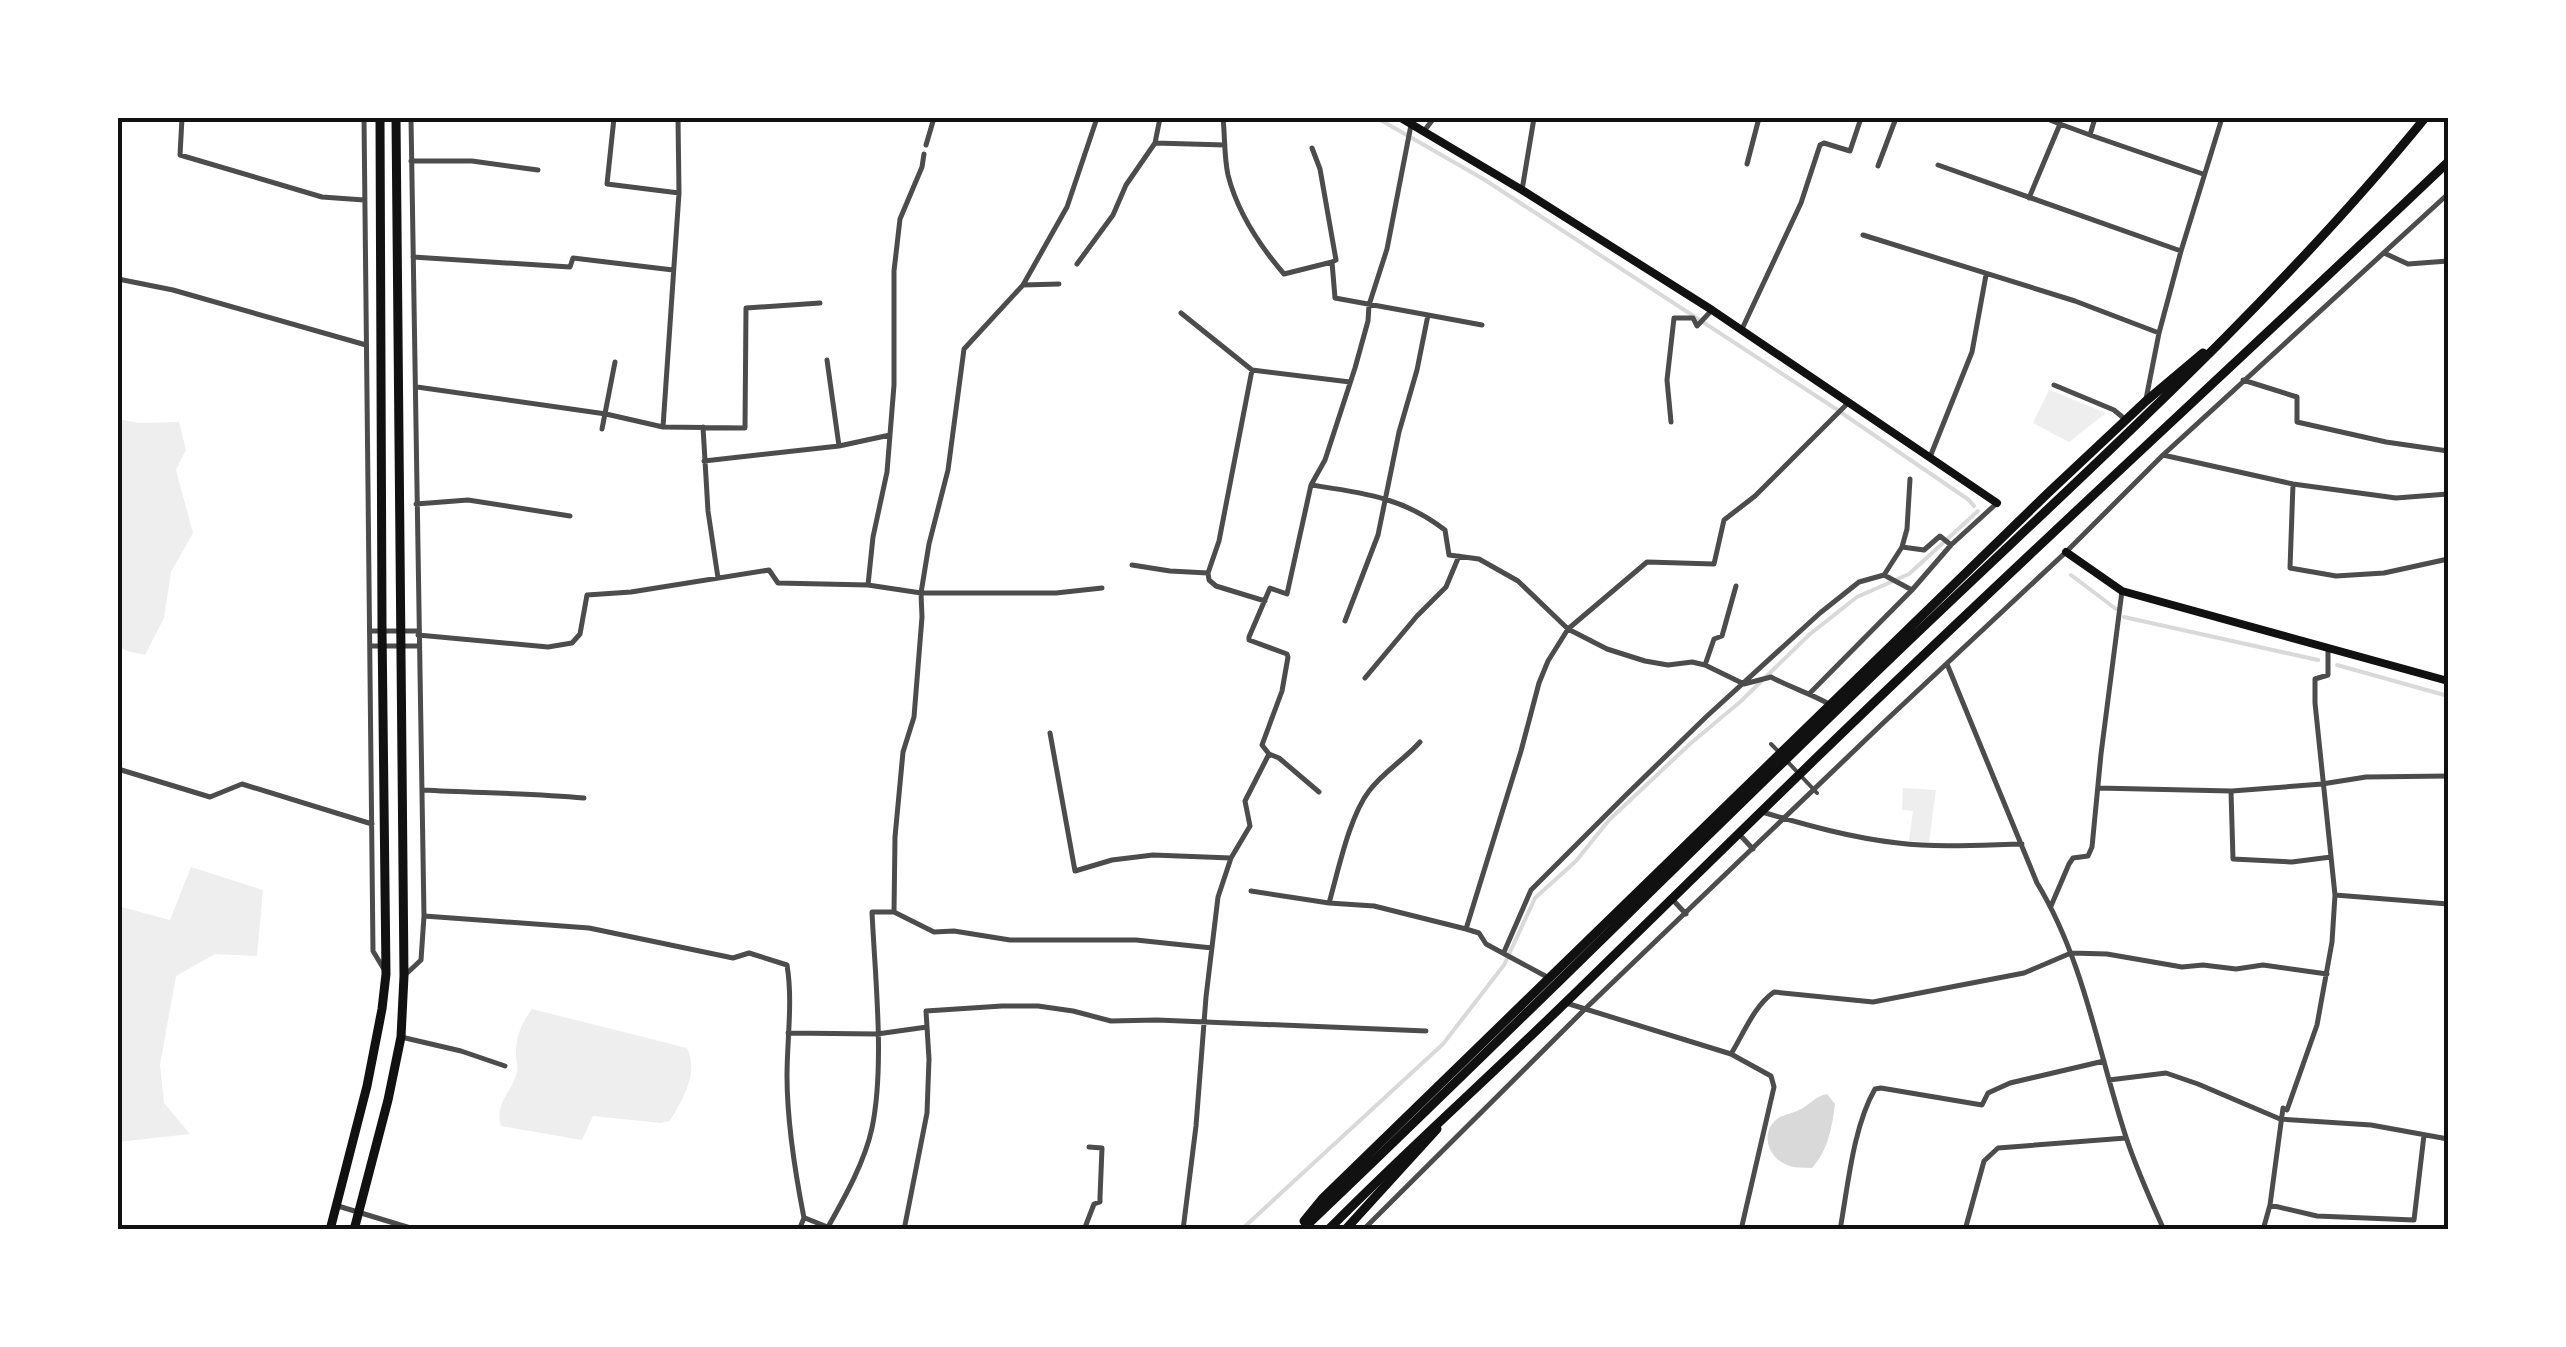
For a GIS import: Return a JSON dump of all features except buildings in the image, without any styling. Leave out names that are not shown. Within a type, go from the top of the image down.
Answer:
[{"type":"main road","points":[[380,118],[386,974],[367,1086],[332,1225],[355,1227],[401,1037],[404,976],[396,118]]},
{"type":"main road","points":[[1401,118],[1742,329],[1846,405],[1997,503]]},
{"type":"main road","points":[[1300,1230],[2206,358],[2395,155],[2424,118]]},
{"type":"main road","points":[[1328,1230],[2218,376],[2448,162]]},
{"type":"main road","points":[[1300,1230],[1322,1199],[1829,704],[2146,401],[2244,320]]},
{"type":"main road","points":[[2066,552],[2122,591],[2448,681]]},
{"type":"main road","points":[[1345,1230],[1445,1119]]},
{"type":"street","points":[[182,118],[180,154],[322,196],[364,200]]},
{"type":"street","points":[[364,118],[373,951],[386,974]]},
{"type":"street","points":[[404,976],[421,960],[424,916],[410,118]]},
{"type":"street","points":[[614,118],[608,184],[679,193]]},
{"type":"street","points":[[663,427],[679,193],[678,118]]},
{"type":"street","points":[[926,146],[934,118]]},
{"type":"street","points":[[894,912],[895,837],[903,752],[914,717],[921,592],[948,470],[964,350],[1023,285],[1068,207],[1096,118]]},
{"type":"street","points":[[1077,264],[1155,143],[1160,118]]},
{"type":"street","points":[[1223,118],[1227,173],[1236,197],[1268,255],[1284,274],[1336,260],[1320,169],[1312,148]]},
{"type":"street","points":[[1424,131],[1434,118]]},
{"type":"street","points":[[1522,190],[1534,118]]},
{"type":"street","points":[[1747,164],[1758,118]]},
{"type":"street","points":[[1742,329],[1801,203],[1820,145],[1850,152],[1861,118]]},
{"type":"street","points":[[1878,166],[1896,118]]},
{"type":"street","points":[[2045,118],[2204,174]]},
{"type":"street","points":[[2090,135],[2095,118]]},
{"type":"street","points":[[2146,401],[2181,251],[2222,118]]},
{"type":"street","points":[[1318,792],[1262,746],[1282,691],[1288,657],[1249,640],[1270,588],[1288,594],[1311,485],[1326,460],[1368,322],[1369,305],[1387,249],[1411,124]]},
{"type":"street","points":[[2029,198],[2060,124]]},
{"type":"street","points":[[1155,143],[1226,145]]},
{"type":"street","points":[[868,586],[873,537],[887,472],[894,385],[894,271],[900,219],[924,154]]},
{"type":"street","points":[[411,161],[472,161],[538,170]]},
{"type":"street","points":[[1938,165],[2181,251]]},
{"type":"street","points":[[1363,1230],[1586,1009],[2163,456],[2448,194]]},
{"type":"street","points":[[1863,234],[2074,302],[2159,334]]},
{"type":"street","points":[[2384,253],[2408,264],[2448,261]]},
{"type":"street","points":[[413,257],[570,267],[573,258],[675,270]]},
{"type":"street","points":[[1332,262],[1335,298],[1482,325]]},
{"type":"street","points":[[1930,458],[1972,352],[1986,275]]},
{"type":"street","points":[[118,279],[173,290],[366,345]]},
{"type":"street","points":[[1023,285],[1058,284]]},
{"type":"street","points":[[417,386],[606,414],[663,427],[745,428],[746,308],[820,303]]},
{"type":"street","points":[[1671,422],[1667,380],[1674,318],[1693,318],[1698,326],[1710,312]]},
{"type":"street","points":[[1181,313],[1252,370],[1350,382]]},
{"type":"street","points":[[1345,621],[1378,535],[1428,315]]},
{"type":"street","points":[[826,360],[840,446]]},
{"type":"street","points":[[602,429],[615,362]]},
{"type":"street","points":[[1252,370],[1219,541],[1208,573],[1216,586],[1264,601]]},
{"type":"street","points":[[2243,380],[2298,397],[2297,422],[2448,452]]},
{"type":"street","points":[[2054,385],[2114,410],[2126,420]]},
{"type":"street","points":[[1466,928],[1539,683],[1568,630],[1647,562],[1714,564],[1724,520],[1755,496],[1846,405]]},
{"type":"street","points":[[703,428],[708,511],[718,578]]},
{"type":"street","points":[[704,461],[840,446],[890,435]]},
{"type":"street","points":[[2163,456],[2293,484],[2396,498],[2448,494]]},
{"type":"street","points":[[1504,952],[1530,890],[1706,717],[1846,592],[1859,582],[1884,575],[1902,547],[1908,529],[1910,479]]},
{"type":"street","points":[[2293,484],[2290,568],[2336,576],[2384,574],[2448,559]]},
{"type":"street","points":[[1311,485],[1400,502],[1445,530],[1449,555],[1480,559],[1518,581],[1568,630],[1607,650],[1645,662],[1705,665],[1744,684],[1769,677],[1829,704]]},
{"type":"street","points":[[416,504],[468,500],[570,516]]},
{"type":"street","points":[[1810,693],[1951,545],[1997,503]]},
{"type":"street","points":[[1902,547],[1924,550],[1940,536],[1951,545]]},
{"type":"street","points":[[1366,678],[1446,587],[1459,556]]},
{"type":"street","points":[[1132,565],[1208,573]]},
{"type":"street","points":[[370,631],[548,647],[572,643],[580,634],[587,595],[769,570],[778,583],[921,592],[1056,593],[1102,588]]},
{"type":"street","points":[[1884,575],[1912,590]]},
{"type":"street","points":[[1705,665],[1714,639],[1722,636],[1736,586]]},
{"type":"street","points":[[2051,906],[2069,864],[2091,852],[2122,591]]},
{"type":"street","points":[[370,646],[418,646]]},
{"type":"street","points":[[2263,1230],[2270,1205],[2280,1119],[2312,1045],[2332,942],[2335,894],[2315,682],[2328,675],[2328,647]]},
{"type":"street","points":[[1947,664],[2037,883],[2071,953],[2126,1138],[2164,1230]]},
{"type":"street","points":[[1050,733],[1075,871],[1112,860],[1153,856],[1231,858]]},
{"type":"street","points":[[1329,903],[1365,796],[1420,742]]},
{"type":"street","points":[[1771,744],[1816,792]]},
{"type":"street","points":[[1183,1230],[1218,897],[1231,858],[1250,826],[1245,800],[1269,754]]},
{"type":"street","points":[[118,770],[210,797],[242,784],[373,825]]},
{"type":"street","points":[[2098,788],[2231,792],[2366,776],[2448,776]]},
{"type":"street","points":[[423,790],[584,798]]},
{"type":"street","points":[[2231,792],[2233,859],[2292,862],[2331,857]]},
{"type":"street","points":[[1762,812],[1896,843],[2022,844]]},
{"type":"street","points":[[1738,834],[1753,849]]},
{"type":"street","points":[[1251,891],[1374,906],[1466,928],[1479,934],[1486,944],[1549,978]]},
{"type":"street","points":[[2335,894],[2448,904]]},
{"type":"street","points":[[1672,899],[1686,914]]},
{"type":"street","points":[[804,1218],[832,1228],[872,1130],[877,1034],[872,912],[894,912],[934,932],[1010,940],[1136,940],[1212,948]]},
{"type":"street","points":[[424,916],[589,928],[734,958],[749,954],[787,965],[786,1080],[804,1218],[799,1230]]},
{"type":"street","points":[[1731,1054],[1760,1006],[1774,992],[1873,1002],[2024,973],[2071,953],[2107,954],[2182,968],[2263,965],[2327,974]]},
{"type":"street","points":[[1566,1003],[1731,1054],[1771,1076],[1774,1087],[1740,1230]]},
{"type":"street","points":[[904,1230],[926,1113],[926,1011],[1038,1006],[1111,1021],[1426,1030]]},
{"type":"street","points":[[788,1034],[877,1034],[927,1027]]},
{"type":"street","points":[[401,1037],[505,1066]]},
{"type":"street","points":[[1840,1230],[1858,1136],[1875,1089],[1982,1105],[1988,1093],[2010,1083],[2104,1061]]},
{"type":"street","points":[[2110,1080],[2166,1073],[2280,1119],[2371,1124],[2448,1139]]},
{"type":"street","points":[[2414,1230],[2424,1134]]},
{"type":"street","points":[[1965,1230],[1984,1161],[1998,1148],[2126,1138]]},
{"type":"street","points":[[1084,1230],[1094,1204],[1100,1202],[1102,1148],[1089,1147]]},
{"type":"street","points":[[2270,1205],[2317,1216],[2414,1220]]},
{"type":"street","points":[[338,1206],[418,1230]]},
{"type":"shaded area","points":[[2049,390],[2106,413],[2069,442],[2033,423]]},
{"type":"shaded area","points":[[118,419],[138,423],[179,422],[186,450],[176,470],[193,533],[171,572],[164,618],[145,655],[118,646]]},
{"type":"shaded area","points":[[1903,788],[1936,790],[1929,842],[1909,841],[1913,811],[1902,810]]},
{"type":"shaded area","points":[[191,867],[263,890],[257,956],[215,954],[176,976],[160,1065],[164,1103],[190,1134],[118,1142],[118,906],[170,920]]},
{"type":"shaded area","points":[[532,1009],[687,1048],[690,1076],[670,1121],[593,1116],[582,1140],[501,1126],[502,1103],[517,1072],[518,1036]]},
{"type":"shaded area","points":[[1827,1094],[1835,1104],[1822,1154],[1812,1168],[1781,1162],[1769,1145],[1772,1125],[1780,1117]]},
{"type":"waterway","points":[[1377,118],[1485,180],[1833,407],[1974,506]]},
{"type":"waterway","points":[[1241,1230],[1443,1044],[1504,965],[1535,898],[1576,861],[1609,820],[1810,634],[1857,597],[1909,574],[1978,511]]},
{"type":"waterway","points":[[2071,575],[2116,609]]},
{"type":"waterway","points":[[2124,617],[2318,660]]},
{"type":"waterway","points":[[2337,665],[2448,696]]}]
